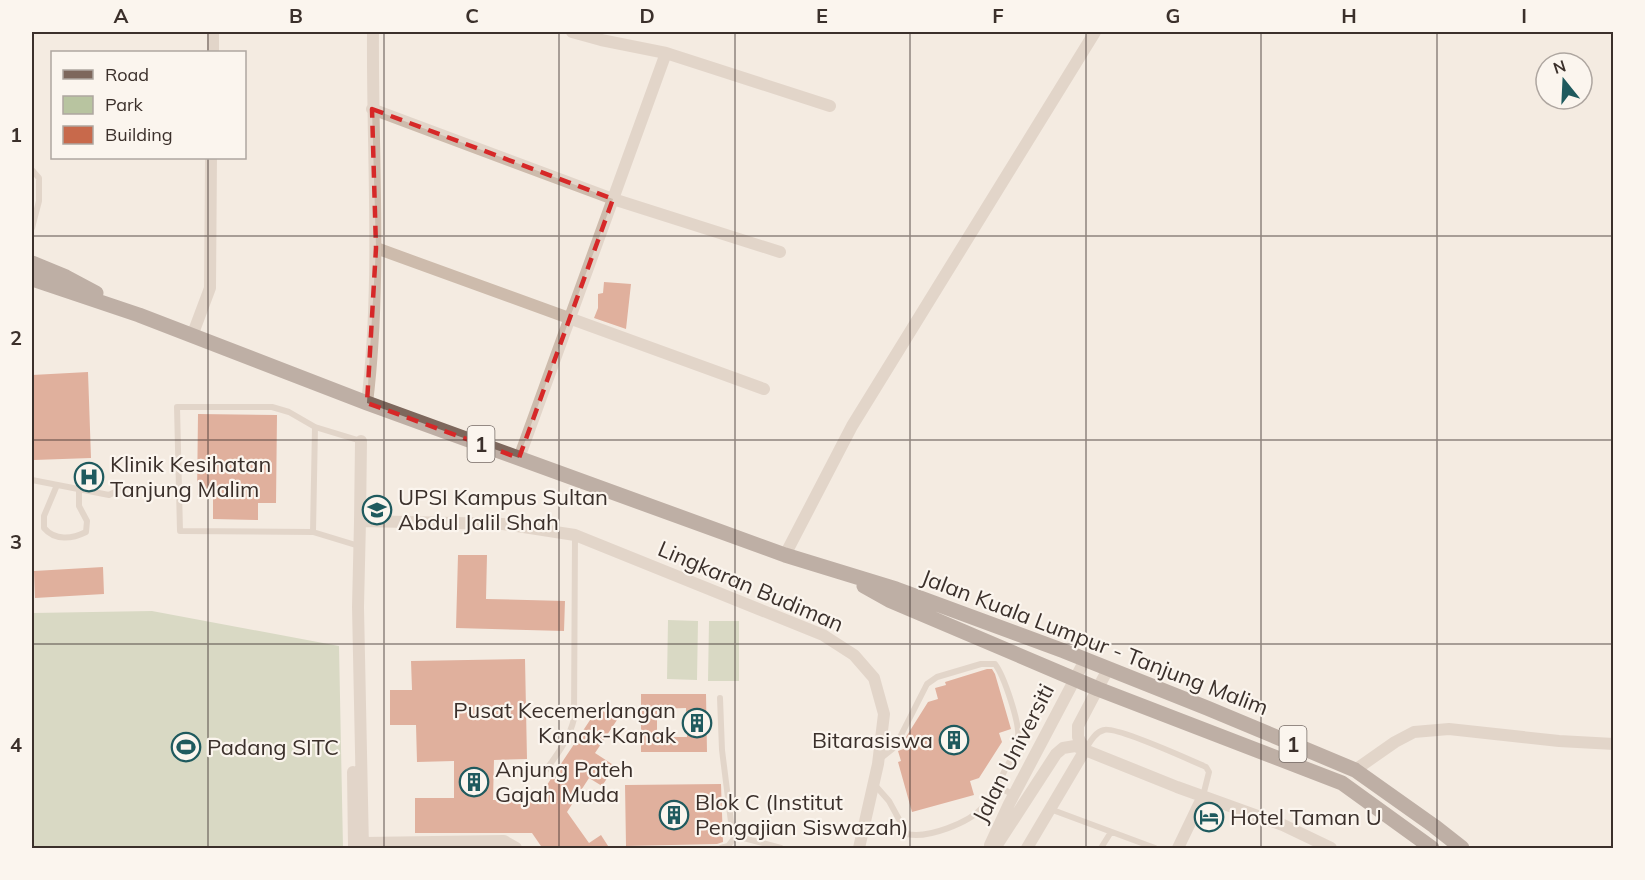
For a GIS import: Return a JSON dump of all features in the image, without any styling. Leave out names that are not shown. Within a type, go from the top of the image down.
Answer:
[{"type":"main road","name":"1","points":[[32,263],[66,277],[139,315]]},
{"type":"main road","name":"1","points":[[32,279],[139,315]]},
{"type":"main road","name":"Jalan Kuala Lumpur - Tanjung Malim","points":[[139,315],[367,404],[785,555],[896,589],[1108,669],[1354,770],[1434,826],[1462,849]]},
{"type":"main road","name":"Jalan Kuala Lumpur - Tanjung Malim","points":[[827,567],[889,600],[1098,689],[1342,783],[1432,849]]},
{"type":"street","points":[[213,32],[213,51]]},
{"type":"street","points":[[367,404],[374,347],[376,248],[372,109],[373,32]]},
{"type":"street","points":[[572,32],[601,36],[666,53],[830,106]]},
{"type":"street","points":[[785,555],[852,426],[1095,32]]},
{"type":"street","points":[[519,458],[666,53]]},
{"type":"street","points":[[372,109],[613,199],[780,252]]},
{"type":"street","points":[[192,336],[210,288],[212,159]]},
{"type":"street","points":[[376,248],[764,389]]},
{"type":"street","points":[[361,441],[360,521],[355,544],[358,607],[360,847],[504,841],[516,849]]},
{"type":"street","name":"Lingkaran Budiman","points":[[360,521],[503,524],[575,535],[823,635],[854,655],[874,678],[884,714],[879,759],[859,849]]},
{"type":"street","name":"Jalan Universiti","points":[[988,849],[1085,660]]},
{"type":"street","points":[[1085,750],[1078,737],[1078,726],[1108,669]]},
{"type":"street","points":[[1354,770],[1395,741],[1414,732],[1449,729],[1559,741],[1614,744]]},
{"type":"street","points":[[995,849],[1056,754],[1063,748],[1075,746],[1283,825],[1331,849]]},
{"type":"street","points":[[1027,849],[1085,750]]},
{"type":"street","points":[[1178,849],[1203,796]]},
{"type":"lane","points":[[32,170],[39,178],[39,201],[32,228]]},
{"type":"lane","points":[[355,544],[313,532],[180,531],[177,407],[272,406],[289,412],[315,427],[361,441]]},
{"type":"lane","points":[[313,532],[315,427]]},
{"type":"lane","points":[[32,480],[109,495],[119,490]]},
{"type":"lane","points":[[57,485],[44,516],[44,528],[49,534],[60,537],[76,537],[86,532],[87,521],[79,506],[79,488]]},
{"type":"lane","points":[[546,770],[564,745],[571,732],[574,718],[575,535]]},
{"type":"lane","points":[[873,783],[889,801],[907,834],[914,836],[932,834],[965,820],[981,810],[997,786],[1013,755],[1019,737],[1008,688],[995,664],[981,664],[937,677],[927,684],[895,747],[879,759]]},
{"type":"lane","points":[[720,698],[722,750],[731,822],[736,836]]},
{"type":"lane","points":[[1085,750],[1100,731],[1108,728],[1124,733],[1206,767],[1209,772],[1203,796]]},
{"type":"lane","points":[[997,786],[1014,795]]},
{"type":"lane","points":[[1050,809],[1155,849]]},
{"type":"lane","points":[[1101,849],[1111,832]]},
{"type":"lane","points":[[721,849],[728,846],[736,836]]},
{"type":"lane","points":[[736,836],[781,849]]},
{"type":"highlighted area","points":[[372,109],[613,199],[519,458],[367,403],[376,248]]},
{"type":"green space","name":"Padang SITC","points":[[152,611],[339,646],[343,848],[32,848],[32,613]]},
{"type":"green space","points":[[668,620],[698,621],[697,680],[667,679]]},
{"type":"green space","points":[[709,621],[739,621],[739,681],[708,681]]},
{"type":"building","points":[[604,282],[631,284],[626,329],[594,318],[598,308],[598,294],[603,293]]},
{"type":"building","points":[[88,372],[91,458],[34,460],[32,375]]},
{"type":"building","points":[[198,414],[277,415],[276,503],[258,503],[258,520],[213,519],[213,496],[197,495]]},
{"type":"building","points":[[458,555],[487,555],[486,599],[565,601],[564,631],[456,628]]},
{"type":"building","points":[[103,567],[104,594],[35,598],[34,571]]},
{"type":"building","points":[[525,659],[527,759],[494,760],[493,800],[537,800],[598,708],[617,720],[595,753],[615,766],[602,786],[589,778],[567,812],[589,843],[601,835],[610,849],[543,849],[532,833],[415,833],[415,798],[454,798],[454,761],[417,762],[416,725],[390,725],[390,690],[412,690],[411,661]]},
{"type":"building","name":"Bitarasiswa","points":[[992,669],[995,674],[1011,729],[999,733],[1002,742],[979,778],[970,781],[974,795],[912,812],[898,762],[901,761],[898,751],[909,747],[906,737],[928,702],[938,699],[935,688],[946,685],[945,682]]},
{"type":"building","name":"Pusat Kecemerlangan Kanak-Kanak","points":[[641,694],[706,694],[707,752],[641,752]],"holes":[[[686,708],[687,737],[657,737],[657,709]]]},
{"type":"building","name":"Blok C (Institut Pengajian Siswazah)","points":[[721,784],[723,842],[626,846],[625,785]]},
{"type":"place","name":"Klinik Kesihatan Tanjung Malim","points":[[89,477]]},
{"type":"place","name":"UPSI Kampus Sultan Abdul Jalil Shah","points":[[377,510]]},
{"type":"place","name":"Pusat Kecemerlangan Kanak-Kanak","points":[[697,723]]},
{"type":"place","name":"Bitarasiswa","points":[[954,740]]},
{"type":"place","name":"Padang SITC","points":[[186,747]]},
{"type":"place","name":"Anjung Pateh Gajah Muda","points":[[474,782]]},
{"type":"place","name":"Blok C (Institut Pengajian Siswazah)","points":[[674,815]]},
{"type":"place","name":"Hotel Taman U","points":[[1209,817]]}]
